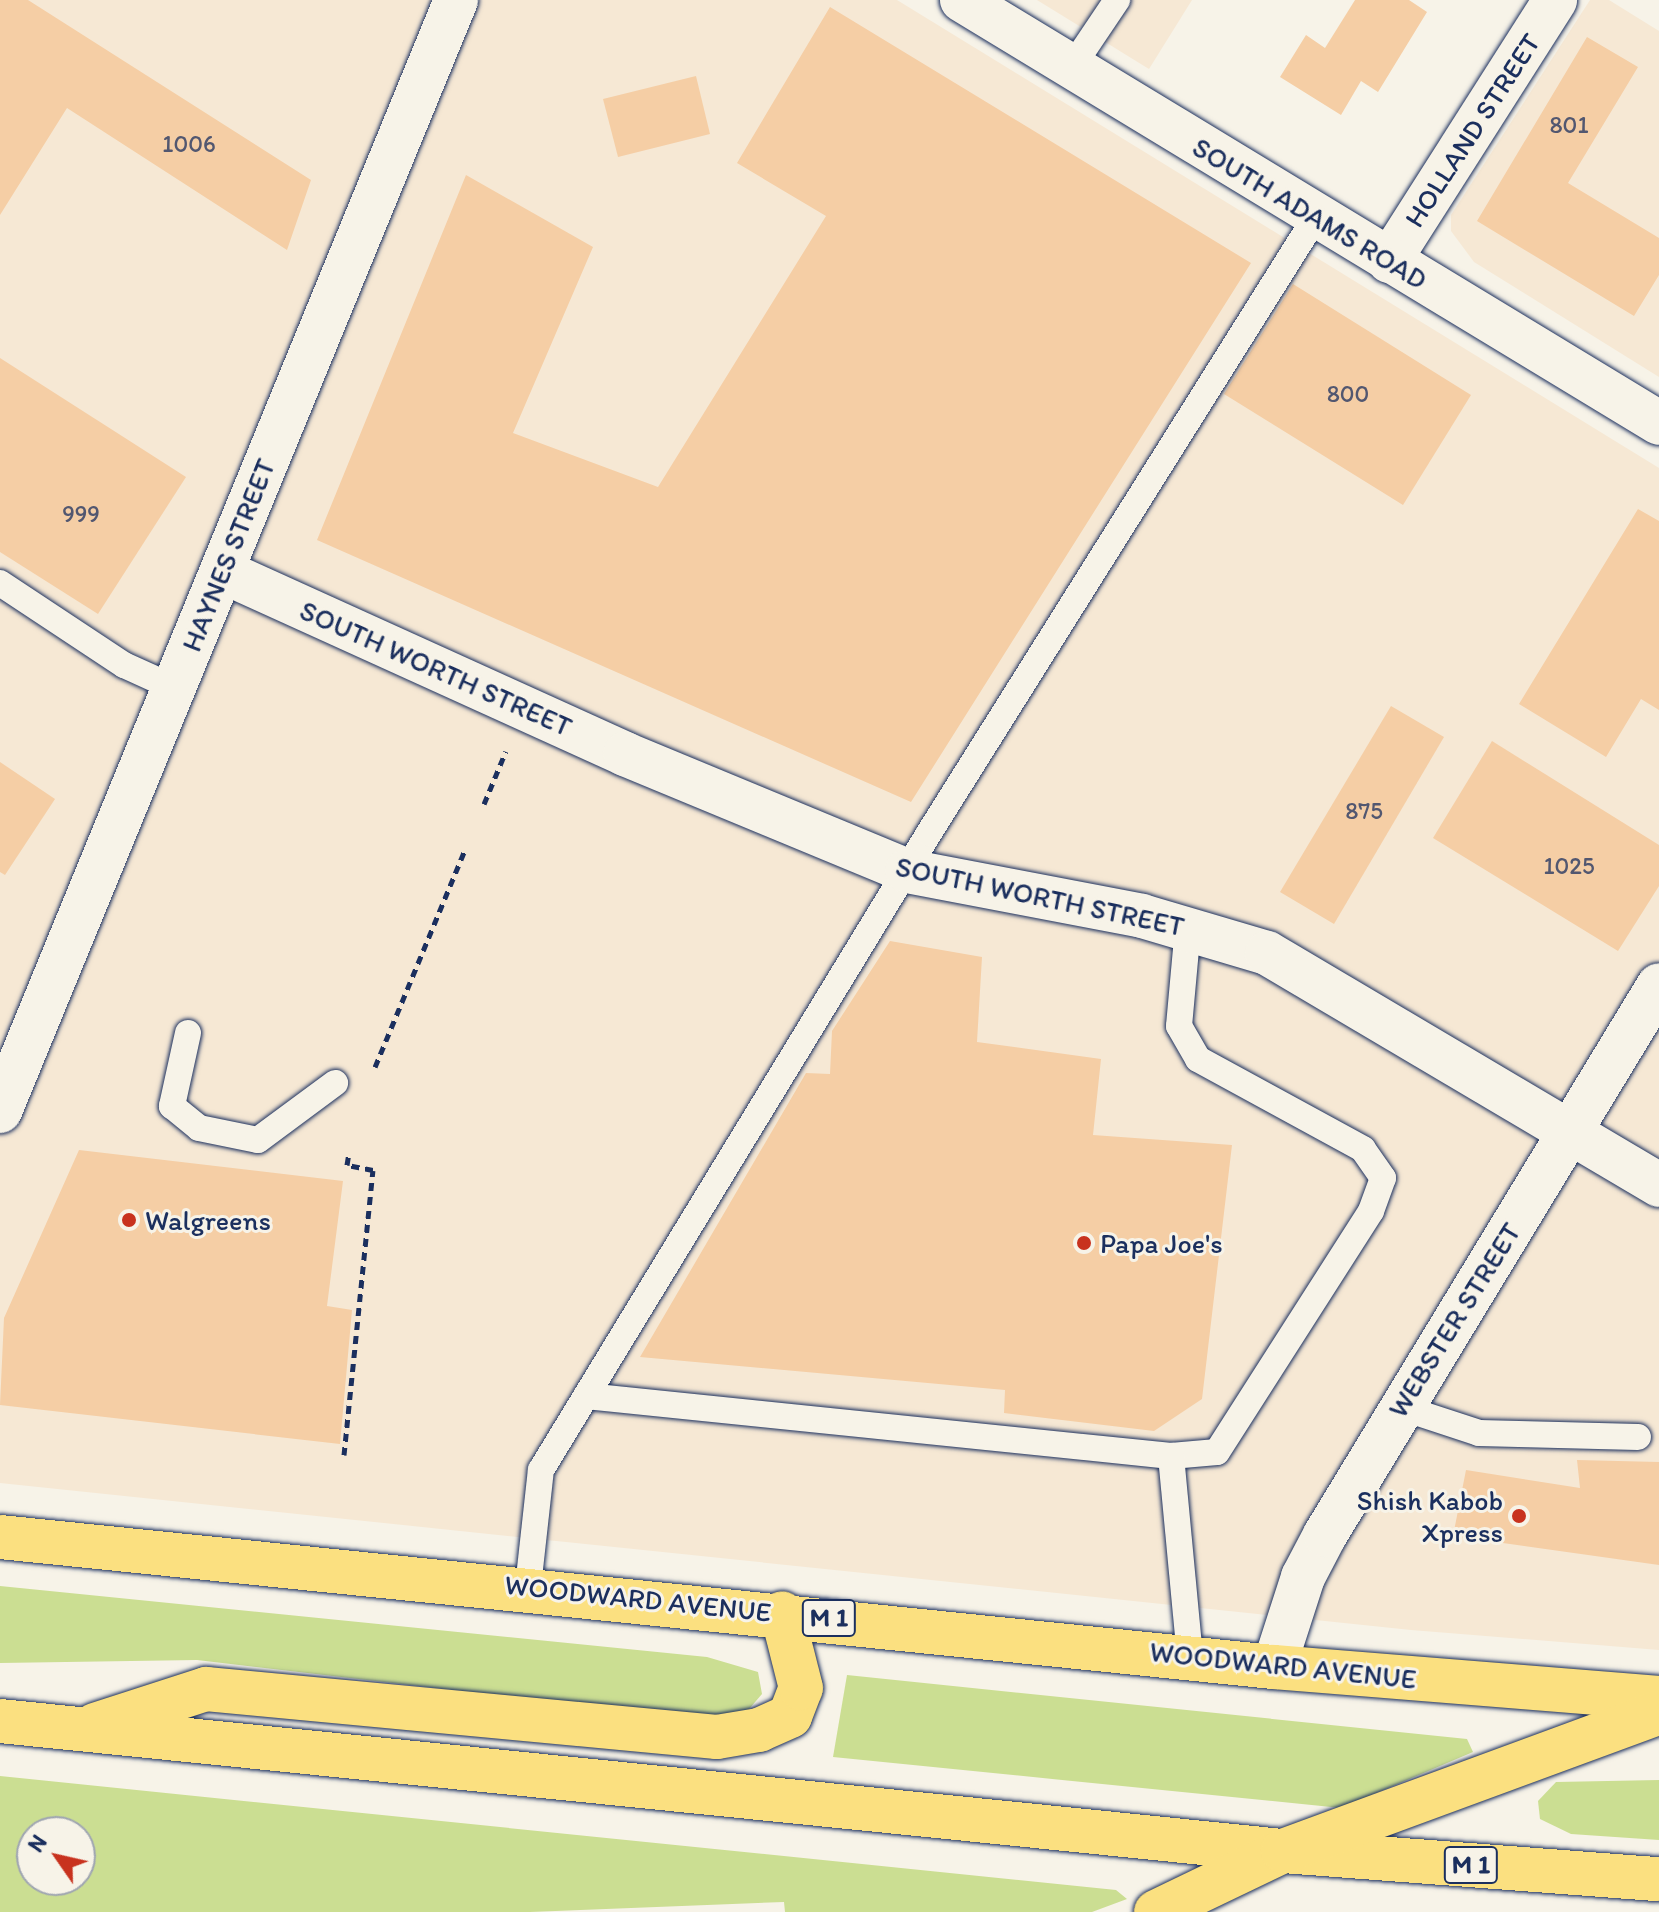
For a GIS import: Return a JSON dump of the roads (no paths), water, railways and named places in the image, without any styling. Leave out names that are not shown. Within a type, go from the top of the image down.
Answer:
[{"type":"main road","name":"WOODWARD AVENUE","points":[[0,1537],[528,1587],[1274,1667],[1659,1698]]},
{"type":"main road","points":[[78,1731],[206,1689],[717,1737],[759,1730],[790,1716],[801,1688],[782,1613]]},
{"type":"main road","points":[[1156,1912],[1283,1851],[1659,1713]]},
{"type":"main road","name":"M 1","points":[[0,1721],[1283,1851],[1659,1879]]},
{"type":"street","name":"HAYNES STREET","points":[[0,1109],[456,0]]},
{"type":"street","name":"SOUTH ADAMS ROAD","points":[[962,0],[1659,423]]},
{"type":"street","name":"HOLLAND STREET","points":[[1389,261],[1555,0]]},
{"type":"street","name":"SOUTH WORTH STREET","points":[[222,571],[625,754],[907,871],[1188,928],[1280,959],[1659,1185]]},
{"type":"street","name":"WEBSTER STREET","points":[[1274,1667],[1303,1577],[1400,1407],[1659,985]]},
{"type":"lane","points":[[1072,67],[1117,0]]},
{"type":"lane","points":[[528,1587],[541,1470],[907,871],[1317,215]]},
{"type":"lane","points":[[0,583],[124,665],[175,688]]},
{"type":"lane","points":[[586,1396],[1171,1456],[1217,1452],[1371,1211],[1383,1178],[1363,1149],[1198,1059],[1179,1026],[1188,928]]},
{"type":"lane","points":[[188,1033],[172,1106],[199,1128],[258,1140],[335,1083]]},
{"type":"lane","points":[[1400,1407],[1479,1433],[1638,1437]]},
{"type":"lane","points":[[1171,1456],[1173,1527],[1190,1657]]},
{"type":"place","name":"Walgreens","points":[[129,1220]]},
{"type":"place","name":"Papa Joe's","points":[[1084,1243]]},
{"type":"place","name":"Shish Kabob Xpress","points":[[1519,1516]]}]
